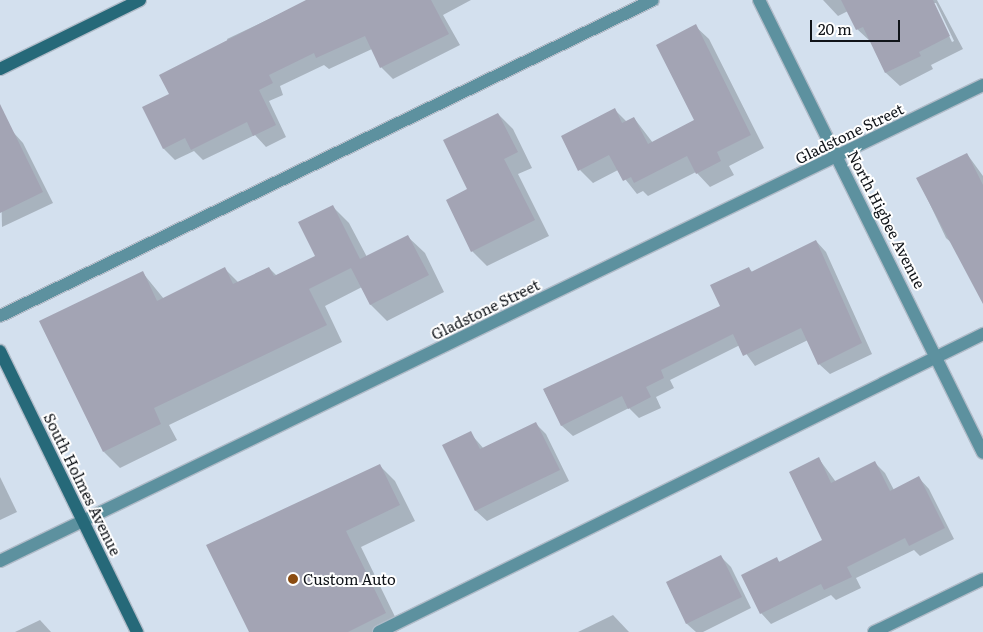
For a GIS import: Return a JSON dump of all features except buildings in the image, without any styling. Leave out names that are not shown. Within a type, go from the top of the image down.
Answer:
[{"type":"main road","points":[[0,69],[140,0]]},
{"type":"main road","name":"South Holmes Avenue","points":[[0,351],[137,632]]},
{"type":"street","points":[[0,316],[653,0]]},
{"type":"street","name":"North Higbee Avenue","points":[[759,0],[937,356],[983,453]]},
{"type":"street","name":"Gladstone Street","points":[[0,561],[983,85]]},
{"type":"street","points":[[379,632],[983,334]]},
{"type":"street","points":[[874,632],[983,580]]},
{"type":"place","name":"Custom Auto","points":[[293,579]]}]
